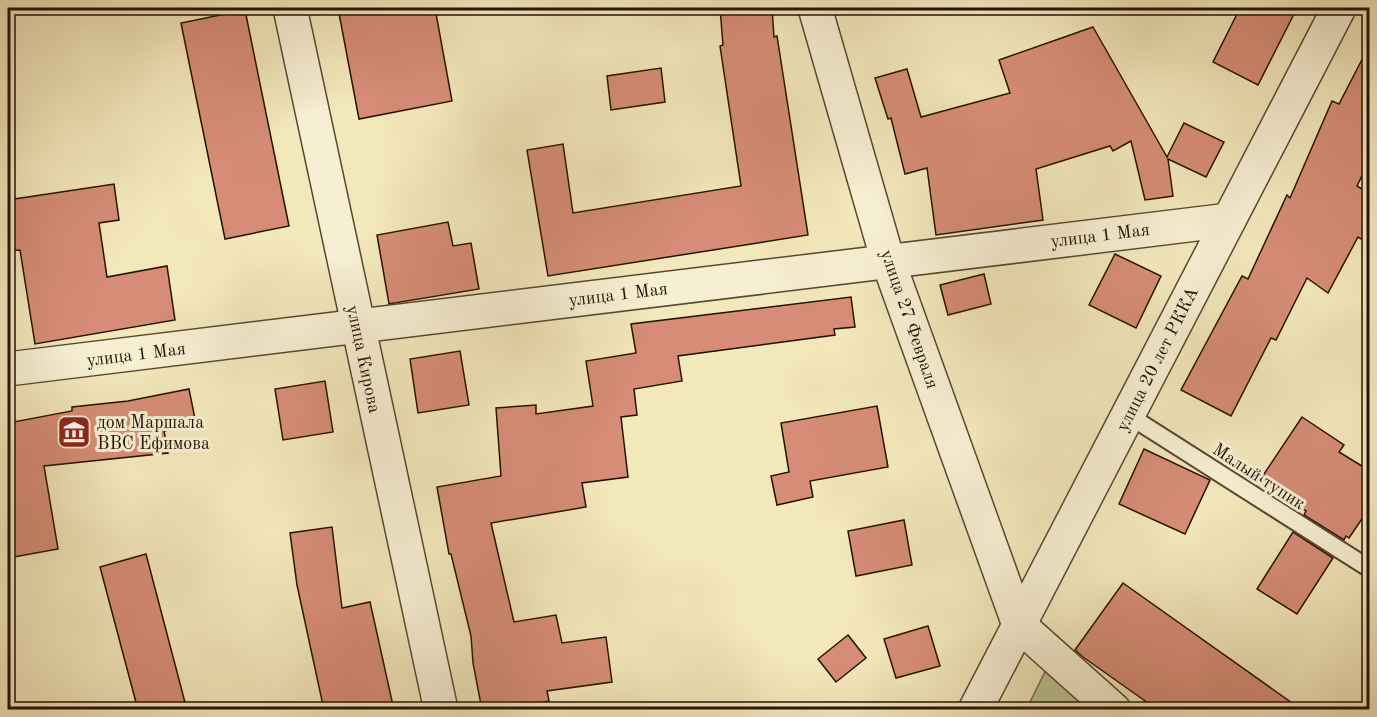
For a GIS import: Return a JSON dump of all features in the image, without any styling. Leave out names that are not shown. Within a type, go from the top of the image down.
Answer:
[{"type":"street","name":"улица Кирова","points":[[290,8],[441,710]]},
{"type":"street","name":"улица 27 Февраля","points":[[815,8],[888,261],[1019,626]]},
{"type":"street","name":"улица 20 лет РККА","points":[[975,710],[1339,8]]},
{"type":"street","name":"улица 1 Мая","points":[[8,369],[1229,220]]},
{"type":"street","points":[[1019,626],[1114,710]]},
{"type":"lane","name":"Малый тупик","points":[[1128,415],[1370,569]]},
{"type":"green space","points":[[1047,668],[1096,710],[1026,710]]},
{"type":"building","points":[[338,8],[435,8],[452,101],[359,119]]},
{"type":"building","points":[[720,8],[772,8],[774,37],[777,36],[808,235],[548,276],[527,150],[563,144],[573,213],[741,186],[720,46],[723,45]]},
{"type":"building","points":[[1240,8],[1297,8],[1258,85],[1213,62]]},
{"type":"building","points":[[245,10],[289,226],[225,239],[181,23]]},
{"type":"building","points":[[1093,27],[1167,157],[1184,123],[1224,142],[1206,177],[1168,159],[1173,196],[1145,200],[1131,141],[1113,151],[1110,146],[1036,169],[1043,220],[936,235],[927,168],[905,174],[891,118],[888,119],[875,78],[907,69],[921,117],[1010,93],[999,60]]},
{"type":"building","points":[[1370,44],[1370,159],[1357,186],[1370,194],[1370,244],[1358,237],[1328,293],[1307,278],[1276,340],[1271,338],[1231,416],[1181,390],[1242,276],[1248,279],[1287,195],[1290,198],[1332,101],[1339,104]]},
{"type":"building","points":[[661,68],[665,102],[611,110],[607,76]]},
{"type":"building","points":[[114,184],[119,220],[99,223],[107,277],[167,266],[175,320],[35,344],[20,250],[8,251],[8,200]]},
{"type":"building","points":[[448,222],[453,246],[471,243],[479,289],[389,304],[377,235]]},
{"type":"building","points":[[1115,254],[1161,276],[1136,328],[1089,305]]},
{"type":"building","points":[[984,274],[991,304],[948,315],[940,285]]},
{"type":"building","points":[[851,297],[855,327],[834,329],[835,335],[678,356],[682,381],[634,389],[637,415],[621,417],[628,477],[582,483],[586,507],[491,523],[514,622],[556,615],[562,643],[606,637],[612,682],[547,691],[549,701],[505,710],[482,710],[473,663],[471,636],[451,554],[449,554],[437,487],[501,476],[496,408],[536,405],[536,414],[593,406],[586,361],[636,353],[631,324]]},
{"type":"building","points":[[460,351],[469,405],[418,413],[410,359]]},
{"type":"building","points":[[325,381],[333,432],[283,440],[275,389]]},
{"type":"building","points":[[189,389],[196,424],[164,431],[168,453],[44,466],[58,549],[8,558],[8,423],[72,411],[72,407],[128,401]]},
{"type":"building","points":[[877,406],[888,467],[810,481],[813,497],[777,505],[771,476],[789,472],[781,423]]},
{"type":"building","points":[[1302,417],[1344,445],[1339,452],[1370,471],[1370,507],[1349,538],[1346,536],[1344,540],[1304,515],[1306,511],[1260,480]]},
{"type":"building","points":[[1144,449],[1210,480],[1185,534],[1119,504]]},
{"type":"building","points":[[904,520],[912,565],[856,576],[848,531]]},
{"type":"building","points":[[332,527],[342,608],[370,602],[394,710],[324,710],[297,585],[290,533]]},
{"type":"building","points":[[1293,532],[1333,558],[1297,614],[1257,589]]},
{"type":"building","points":[[146,554],[187,710],[138,710],[100,567]]},
{"type":"building","points":[[1123,583],[1302,710],[1158,710],[1083,657],[1075,650]]},
{"type":"building","points":[[928,626],[940,666],[896,678],[884,639]]},
{"type":"building","points":[[848,635],[866,658],[836,682],[818,659]]},
{"type":"place","name":"дом Маршала ВВС Ефимова","points":[[74,432]]}]
